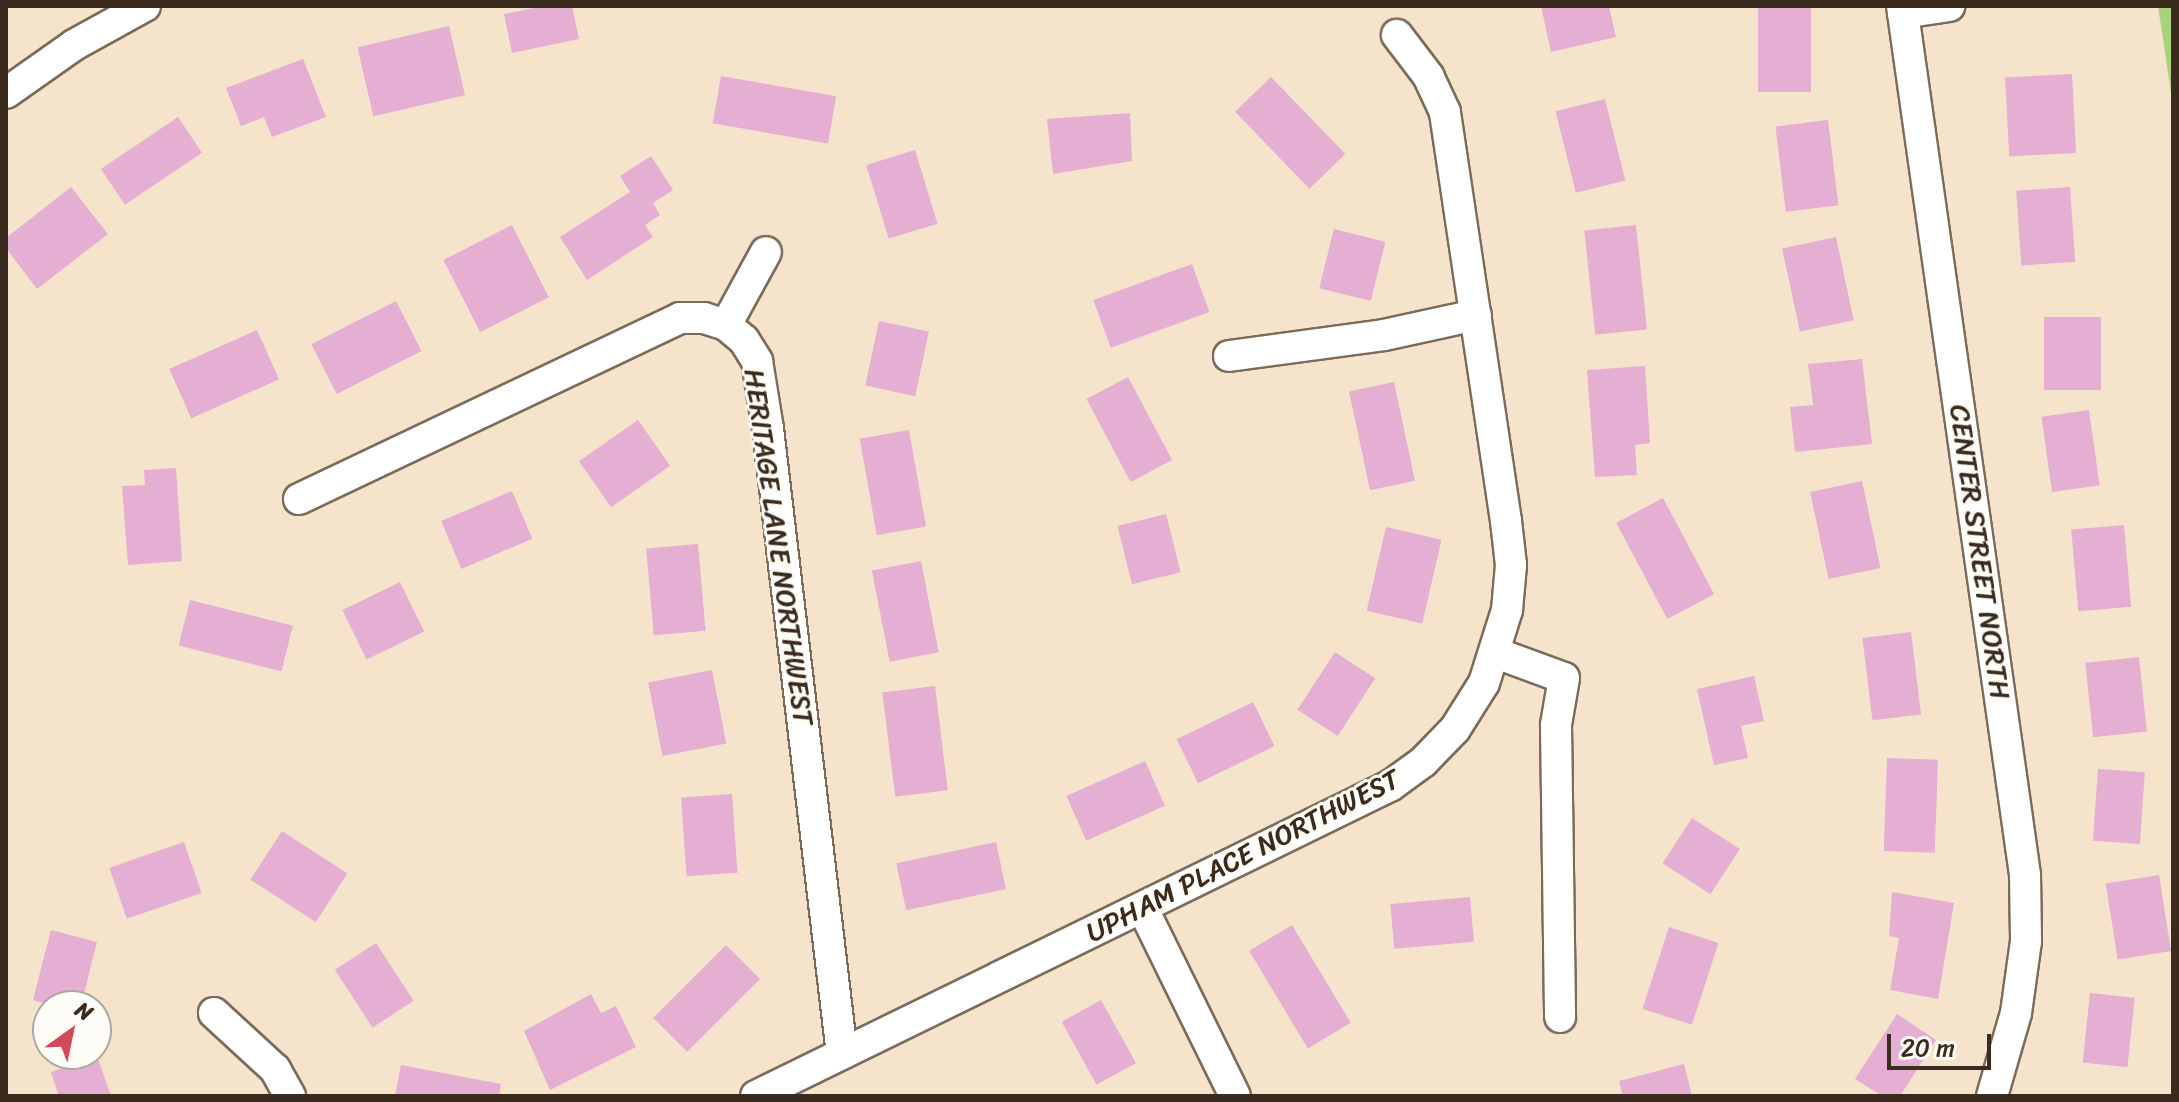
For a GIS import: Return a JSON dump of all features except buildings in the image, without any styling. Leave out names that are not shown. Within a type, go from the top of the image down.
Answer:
[{"type":"street","points":[[6,93],[74,45],[145,6]]},
{"type":"street","points":[[1903,10],[1949,6]]},
{"type":"street","name":"CENTER STREET NORTH","points":[[1903,10],[2025,875],[2026,941],[2016,1013],[1992,1096]]},
{"type":"street","name":"UPHAM PLACE NORTHWEST","points":[[756,1096],[1390,786],[1423,762],[1455,729],[1484,683],[1496,653],[1507,610],[1511,565],[1445,112],[1429,77],[1397,35]]},
{"type":"street","points":[[299,499],[668,322],[680,318],[704,318],[726,325],[766,252]]},
{"type":"street","points":[[1229,356],[1384,335],[1476,315]]},
{"type":"street","name":"HERITAGE LANE NORTHWEST","points":[[726,325],[744,340],[757,361],[768,429],[842,1054]]},
{"type":"street","points":[[1496,653],[1564,678],[1556,725],[1560,1017]]},
{"type":"street","points":[[1143,909],[1235,1096]]},
{"type":"street","points":[[214,1013],[275,1069],[290,1096]]},
{"type":"green space","points":[[2158,6],[2173,6],[2173,106]]}]
